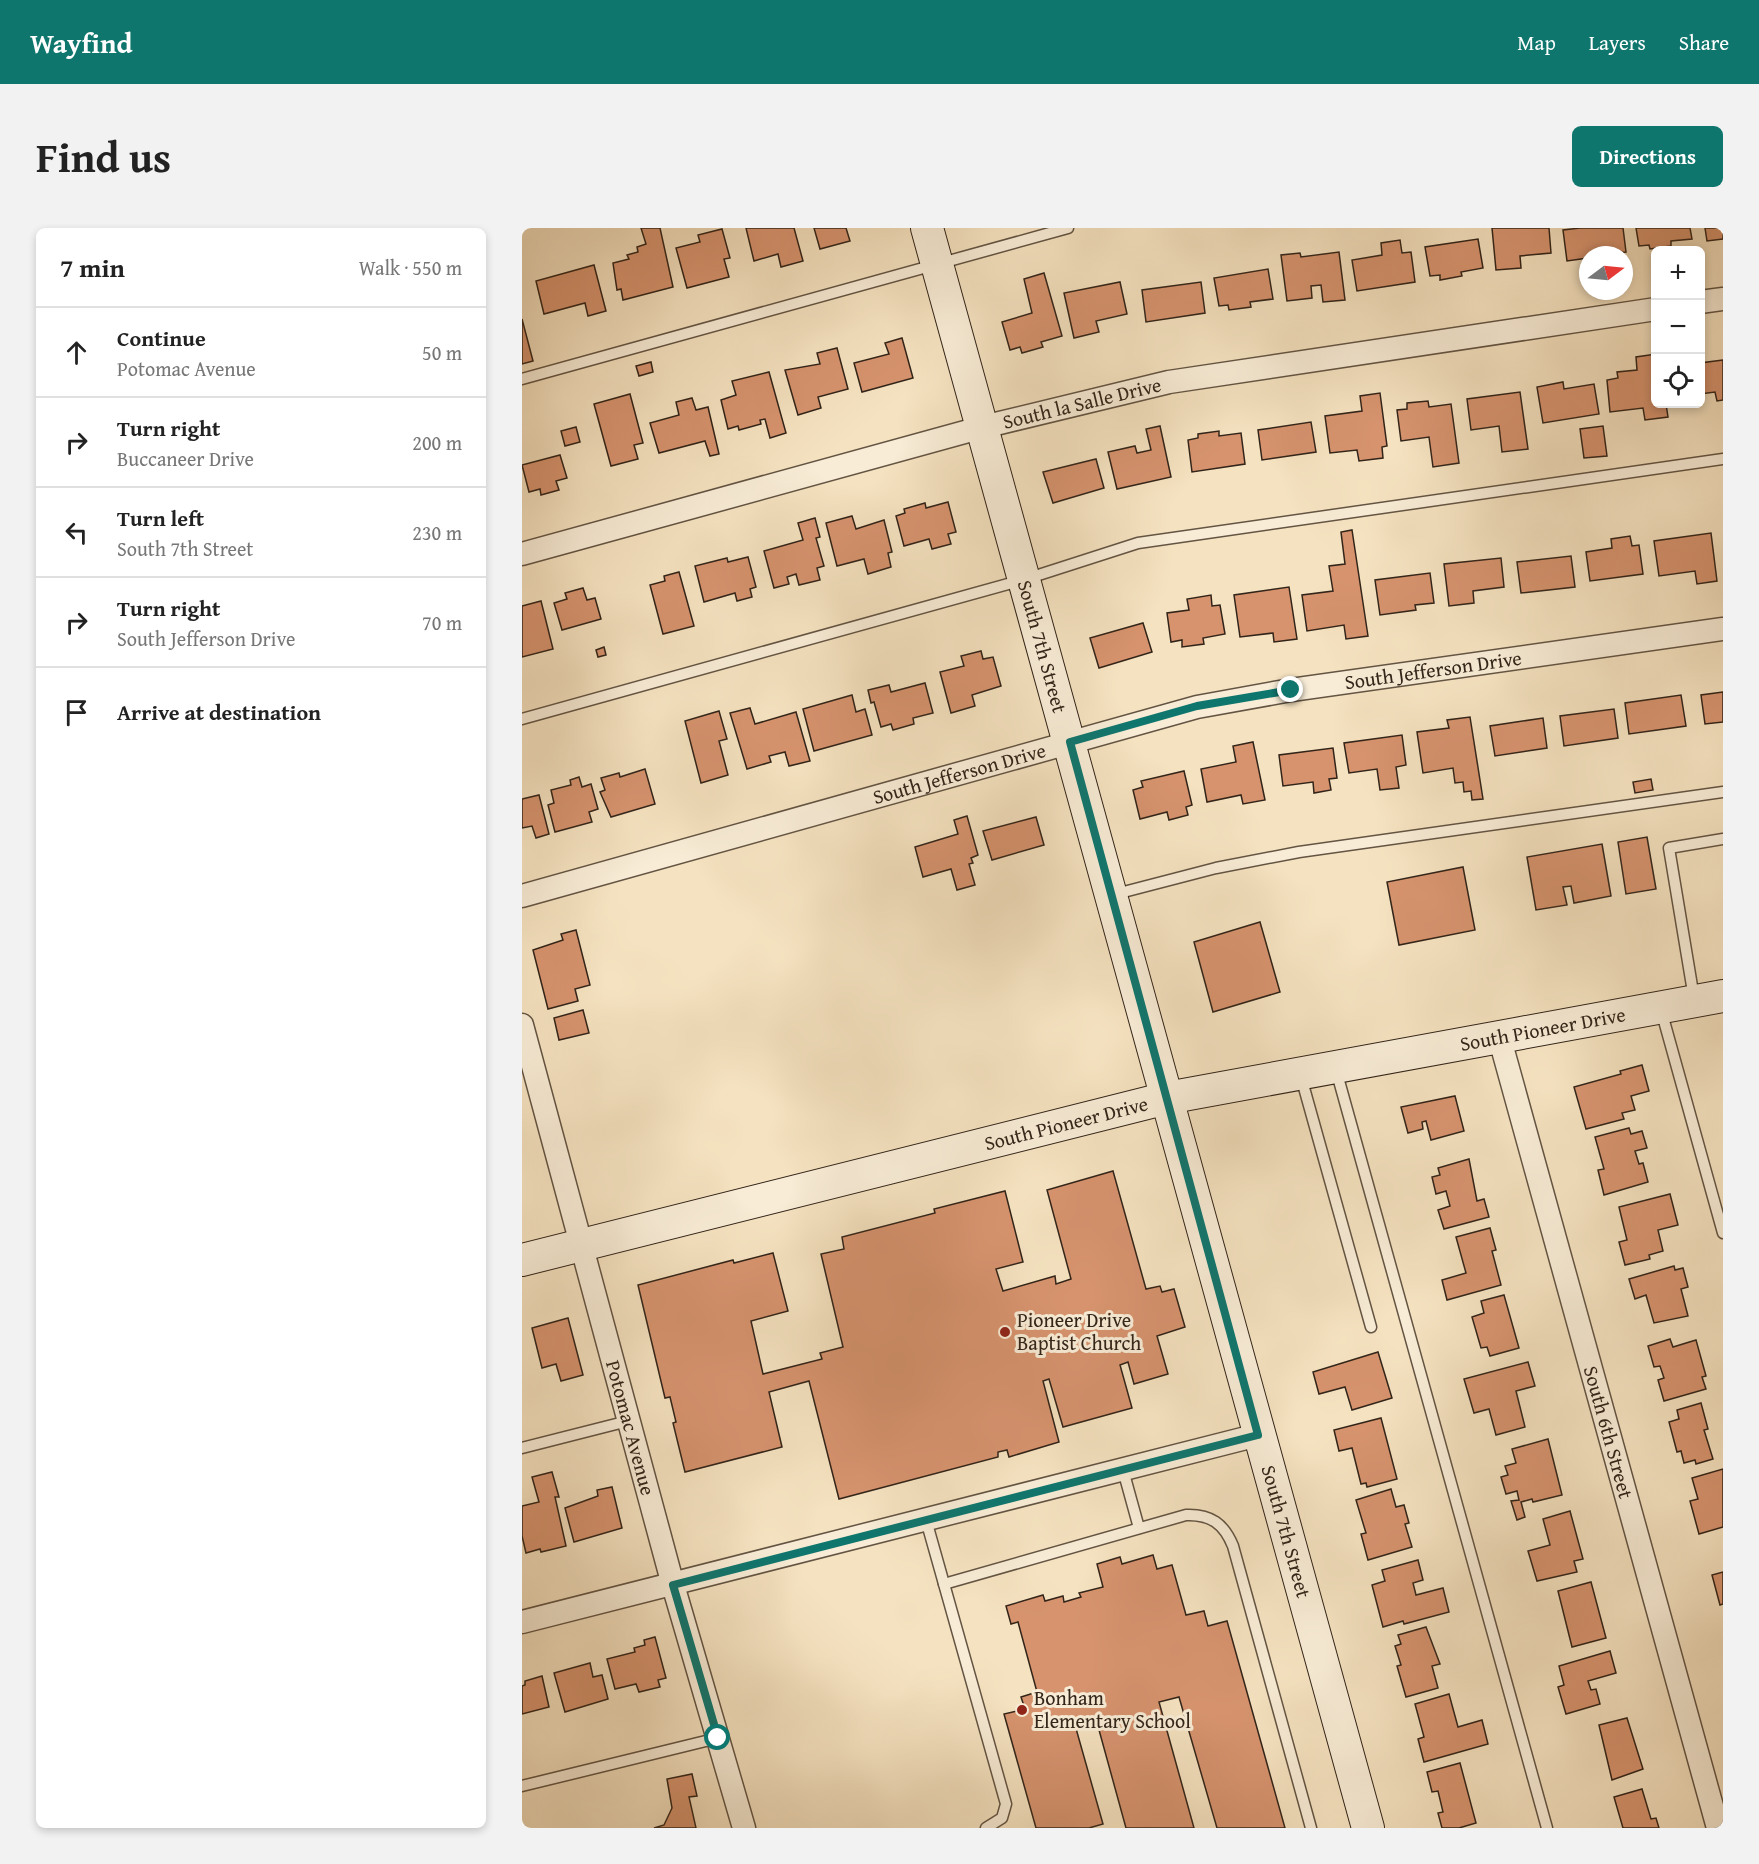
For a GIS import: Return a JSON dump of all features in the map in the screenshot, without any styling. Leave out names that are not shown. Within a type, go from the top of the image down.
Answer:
[{"type":"main road","name":"South 7th Street","points":[[927,228],[1026,579],[1258,1435],[1368,1828]]},
{"type":"main road","name":"South Pioneer Drive","points":[[522,1260],[1167,1098],[1709,998]]},
{"type":"street","points":[[1705,301],[1723,299]]},
{"type":"street","name":"South la Salle Drive","points":[[522,554],[983,427],[1168,382],[1651,310]]},
{"type":"street","name":"South Jefferson Drive","points":[[522,896],[1197,706],[1291,690],[1723,629]]},
{"type":"street","name":"Potomac Avenue","points":[[522,1025],[526,1061],[673,1585],[744,1828]]},
{"type":"street","name":"South 6th Street","points":[[1499,1036],[1718,1828]]},
{"type":"street","points":[[522,1622],[1258,1435]]},
{"type":"lane","points":[[522,379],[937,262],[1068,228]]},
{"type":"lane","points":[[522,719],[1026,579],[1138,543],[1723,459]]},
{"type":"lane","points":[[1112,895],[1216,868],[1299,852],[1723,792]]},
{"type":"lane","points":[[1709,998],[1668,848],[1723,839]]},
{"type":"lane","points":[[1660,1007],[1723,1233]]},
{"type":"lane","points":[[1335,1067],[1547,1828]]},
{"type":"lane","points":[[1301,1074],[1371,1327]]},
{"type":"lane","points":[[522,1448],[628,1421]]},
{"type":"lane","points":[[1122,1470],[1139,1528]]},
{"type":"lane","points":[[944,1584],[1186,1515],[1201,1515],[1216,1521],[1227,1532],[1311,1828]]},
{"type":"lane","points":[[926,1520],[1006,1804],[1002,1818],[986,1828]]},
{"type":"lane","points":[[522,1786],[718,1738]]},
{"type":"building","points":[[641,228],[660,228],[673,287],[623,300],[621,289],[617,290],[613,263],[629,259],[627,255],[638,252],[637,247],[646,244]]},
{"type":"building","points":[[746,228],[794,228],[803,261],[781,267],[778,254],[754,261]]},
{"type":"building","points":[[814,228],[846,228],[850,241],[820,249]]},
{"type":"building","points":[[1492,228],[1549,228],[1551,253],[1520,256],[1521,268],[1496,270]]},
{"type":"building","points":[[1623,228],[1625,246],[1579,246],[1579,259],[1567,261],[1563,230]]},
{"type":"building","points":[[1636,228],[1690,228],[1692,239],[1671,241],[1671,246],[1651,246],[1650,249],[1649,245],[1639,246]]},
{"type":"building","points":[[1705,228],[1723,228],[1723,239],[1707,241]]},
{"type":"building","points":[[722,229],[730,258],[724,259],[729,277],[687,288],[676,248],[700,242],[698,235]]},
{"type":"building","points":[[1478,239],[1483,268],[1461,272],[1462,276],[1440,280],[1440,275],[1430,276],[1425,247]]},
{"type":"building","points":[[1400,240],[1402,253],[1411,252],[1415,282],[1357,291],[1352,260],[1382,255],[1381,243]]},
{"type":"building","points":[[1339,252],[1345,300],[1323,302],[1321,285],[1311,286],[1312,298],[1287,301],[1281,255],[1300,253],[1301,257]]},
{"type":"building","points":[[594,265],[606,311],[588,316],[585,303],[544,314],[536,281]]},
{"type":"building","points":[[1268,269],[1273,299],[1250,302],[1251,307],[1229,310],[1228,305],[1219,306],[1214,278]]},
{"type":"building","points":[[1044,273],[1062,336],[1041,342],[1043,347],[1022,353],[1020,347],[1010,350],[1002,322],[1032,313],[1024,279]]},
{"type":"building","points":[[1120,282],[1127,314],[1096,321],[1099,332],[1074,338],[1064,293]]},
{"type":"building","points":[[1201,282],[1205,313],[1146,322],[1142,290]]},
{"type":"building","points":[[522,319],[533,361],[522,364]]},
{"type":"building","points":[[902,338],[913,378],[862,392],[854,363],[889,354],[885,343]]},
{"type":"building","points":[[837,348],[848,389],[818,397],[821,408],[798,415],[785,370],[820,364],[817,353]]},
{"type":"building","points":[[1651,355],[1651,408],[1667,408],[1668,417],[1645,420],[1643,408],[1610,412],[1607,380],[1618,378],[1617,372],[1637,370],[1636,357]]},
{"type":"building","points":[[1723,360],[1723,400],[1717,401],[1715,392],[1705,393],[1705,362]]},
{"type":"building","points":[[651,362],[653,372],[639,376],[636,366]]},
{"type":"building","points":[[769,372],[786,433],[770,438],[765,419],[760,420],[761,424],[739,430],[738,426],[728,429],[721,400],[736,395],[732,381]]},
{"type":"building","points":[[1563,382],[1564,389],[1594,384],[1599,414],[1543,423],[1537,387]]},
{"type":"building","points":[[1520,392],[1528,449],[1502,452],[1499,426],[1471,430],[1467,399]]},
{"type":"building","points":[[1380,393],[1387,446],[1382,447],[1383,458],[1359,461],[1357,450],[1330,453],[1325,416],[1362,411],[1360,396]]},
{"type":"building","points":[[630,394],[643,443],[634,445],[638,459],[611,466],[594,404]]},
{"type":"building","points":[[692,398],[696,410],[708,407],[719,454],[710,456],[705,441],[659,453],[650,423],[679,415],[676,402]]},
{"type":"building","points":[[1428,401],[1429,407],[1451,404],[1459,463],[1433,467],[1429,437],[1401,441],[1397,410],[1407,409],[1407,403]]},
{"type":"building","points":[[1311,422],[1316,452],[1262,460],[1258,430]]},
{"type":"building","points":[[1160,426],[1171,477],[1117,489],[1108,452],[1135,446],[1137,453],[1151,450],[1146,429]]},
{"type":"building","points":[[1603,426],[1607,456],[1584,458],[1580,429]]},
{"type":"building","points":[[576,427],[580,442],[565,446],[561,431]]},
{"type":"building","points":[[1219,431],[1219,436],[1241,433],[1245,464],[1192,472],[1188,440],[1198,438],[1198,434]]},
{"type":"building","points":[[560,455],[567,478],[556,481],[559,490],[541,495],[540,489],[529,492],[522,465]]},
{"type":"building","points":[[1096,459],[1104,488],[1053,503],[1043,472]]},
{"type":"building","points":[[948,502],[956,532],[948,534],[951,544],[932,549],[929,539],[904,546],[896,516],[905,513],[904,509],[925,503],[926,508]]},
{"type":"building","points":[[852,516],[856,529],[884,520],[892,552],[888,553],[891,567],[868,574],[864,559],[837,566],[826,523]]},
{"type":"building","points":[[815,518],[820,537],[816,538],[824,566],[817,568],[820,580],[799,585],[796,574],[787,577],[789,584],[774,588],[764,551],[803,540],[798,523]]},
{"type":"building","points":[[1352,530],[1368,636],[1346,639],[1344,625],[1307,631],[1302,595],[1333,591],[1329,566],[1345,564],[1341,532]]},
{"type":"building","points":[[1711,533],[1717,581],[1697,584],[1695,571],[1659,576],[1654,541]]},
{"type":"building","points":[[1630,536],[1632,546],[1639,545],[1643,574],[1590,581],[1586,552],[1612,548],[1611,539]]},
{"type":"building","points":[[1571,556],[1575,587],[1521,593],[1517,562]]},
{"type":"building","points":[[748,557],[756,587],[750,589],[752,597],[737,601],[735,593],[704,602],[695,566],[727,558],[728,562]]},
{"type":"building","points":[[1501,558],[1504,587],[1473,591],[1474,603],[1449,606],[1444,564]]},
{"type":"building","points":[[679,572],[694,626],[663,634],[650,585],[665,581],[664,576]]},
{"type":"building","points":[[1430,573],[1434,603],[1415,605],[1416,610],[1380,615],[1375,580]]},
{"type":"building","points":[[1289,587],[1297,639],[1274,642],[1273,633],[1240,637],[1234,595]]},
{"type":"building","points":[[583,588],[587,600],[595,598],[601,619],[562,630],[554,603],[567,599],[565,593]]},
{"type":"building","points":[[1211,595],[1212,606],[1220,605],[1225,634],[1203,638],[1204,644],[1182,647],[1182,640],[1171,642],[1167,613],[1189,610],[1187,599]]},
{"type":"building","points":[[541,601],[553,649],[522,657],[522,606]]},
{"type":"building","points":[[1143,623],[1152,652],[1099,668],[1090,638]]},
{"type":"building","points":[[604,647],[606,655],[598,657],[596,650]]},
{"type":"building","points":[[981,651],[983,659],[993,657],[1001,686],[972,695],[975,706],[951,713],[940,672],[964,666],[961,656]]},
{"type":"building","points":[[925,683],[933,713],[913,718],[914,724],[893,730],[891,724],[881,727],[868,690],[889,685],[891,692]]},
{"type":"building","points":[[1723,692],[1723,722],[1705,724],[1701,695]]},
{"type":"building","points":[[852,695],[856,712],[865,709],[872,735],[814,751],[803,709]]},
{"type":"building","points":[[1681,695],[1686,726],[1629,734],[1625,703]]},
{"type":"building","points":[[750,708],[755,724],[796,712],[810,761],[789,766],[785,752],[769,756],[771,762],[747,769],[730,713]]},
{"type":"building","points":[[1614,709],[1618,738],[1564,746],[1560,716]]},
{"type":"building","points":[[719,711],[727,739],[719,741],[728,775],[701,783],[685,721]]},
{"type":"building","points":[[1470,717],[1483,799],[1472,800],[1471,791],[1464,792],[1463,782],[1455,783],[1453,768],[1423,773],[1417,732],[1449,728],[1447,720]]},
{"type":"building","points":[[1543,718],[1547,748],[1495,756],[1490,726]]},
{"type":"building","points":[[1402,735],[1406,765],[1396,767],[1399,788],[1380,790],[1377,769],[1349,773],[1344,743]]},
{"type":"building","points":[[1253,742],[1265,800],[1243,804],[1241,795],[1207,802],[1201,769],[1236,762],[1233,746]]},
{"type":"building","points":[[1333,748],[1337,778],[1329,779],[1331,790],[1314,793],[1313,782],[1283,786],[1279,755]]},
{"type":"building","points":[[645,769],[655,804],[611,817],[600,792],[605,790],[601,778],[619,773],[620,777]]},
{"type":"building","points":[[1184,771],[1192,805],[1186,807],[1188,815],[1169,820],[1167,812],[1140,819],[1133,790],[1143,787],[1141,781]]},
{"type":"building","points":[[579,777],[582,787],[591,784],[598,809],[589,812],[592,822],[555,832],[548,805],[554,803],[551,790],[571,785],[570,780]]},
{"type":"building","points":[[1651,779],[1653,790],[1635,793],[1633,782]]},
{"type":"building","points":[[539,795],[549,834],[536,838],[532,826],[522,828],[522,799]]},
{"type":"building","points":[[967,816],[978,855],[971,858],[973,863],[969,864],[975,885],[957,890],[951,869],[923,877],[915,847],[958,834],[954,820]]},
{"type":"building","points":[[1036,817],[1044,845],[992,860],[983,831]]},
{"type":"building","points":[[1647,837],[1656,889],[1626,894],[1618,842]]},
{"type":"building","points":[[1602,844],[1611,896],[1574,903],[1571,886],[1563,887],[1567,905],[1536,910],[1527,857]]},
{"type":"building","points":[[1463,867],[1475,930],[1399,945],[1387,882]]},
{"type":"building","points":[[1260,922],[1280,992],[1213,1012],[1194,942]]},
{"type":"building","points":[[576,930],[590,985],[575,989],[578,1001],[548,1009],[533,950],[563,940],[561,934]]},
{"type":"building","points":[[583,1010],[589,1033],[559,1040],[554,1018]]},
{"type":"building","points":[[1642,1065],[1649,1091],[1631,1096],[1635,1110],[1622,1113],[1624,1119],[1586,1129],[1574,1087],[1621,1074],[1620,1071]]},
{"type":"building","points":[[1455,1096],[1464,1131],[1431,1140],[1426,1121],[1422,1122],[1423,1129],[1408,1133],[1401,1107]]},
{"type":"building","points":[[1629,1128],[1631,1134],[1642,1131],[1647,1148],[1635,1151],[1639,1164],[1643,1163],[1648,1182],[1604,1195],[1598,1170],[1604,1169],[1595,1137]]},
{"type":"building","points":[[1469,1159],[1477,1201],[1484,1199],[1489,1217],[1444,1229],[1438,1210],[1450,1206],[1446,1191],[1436,1194],[1432,1177],[1440,1175],[1438,1168]]},
{"type":"building","name":"Pioneer Drive Baptist Church","points":[[1113,1171],[1146,1289],[1160,1286],[1162,1292],[1174,1289],[1185,1327],[1157,1336],[1168,1374],[1134,1384],[1128,1362],[1120,1365],[1132,1408],[1063,1427],[1049,1379],[1043,1381],[1059,1442],[1009,1457],[1007,1450],[998,1452],[998,1457],[839,1499],[809,1381],[769,1392],[782,1447],[685,1472],[673,1423],[676,1422],[670,1397],[665,1398],[638,1285],[733,1260],[734,1263],[773,1253],[788,1311],[751,1321],[763,1374],[822,1359],[820,1353],[843,1347],[821,1254],[844,1249],[842,1237],[935,1213],[934,1209],[1005,1191],[1023,1262],[996,1269],[1003,1291],[1055,1276],[1056,1284],[1071,1279],[1047,1190]]},
{"type":"building","points":[[1670,1194],[1678,1225],[1658,1230],[1663,1251],[1649,1255],[1650,1259],[1625,1265],[1619,1242],[1627,1240],[1619,1207]]},
{"type":"building","points":[[1490,1228],[1496,1250],[1492,1251],[1501,1285],[1447,1300],[1442,1280],[1466,1273],[1456,1237]]},
{"type":"building","points":[[1674,1266],[1675,1270],[1683,1268],[1688,1287],[1681,1289],[1688,1316],[1654,1323],[1646,1295],[1635,1299],[1629,1279]]},
{"type":"building","points":[[1504,1295],[1519,1348],[1490,1356],[1487,1347],[1481,1348],[1472,1317],[1484,1313],[1481,1301]]},
{"type":"building","points":[[568,1318],[583,1375],[561,1381],[556,1364],[542,1368],[532,1328]]},
{"type":"building","points":[[1670,1339],[1673,1347],[1696,1340],[1706,1376],[1702,1377],[1706,1389],[1664,1401],[1658,1380],[1664,1378],[1660,1366],[1654,1367],[1648,1346]]},
{"type":"building","points":[[1378,1352],[1392,1398],[1352,1410],[1345,1387],[1319,1394],[1313,1372]]},
{"type":"building","points":[[1528,1362],[1535,1386],[1516,1391],[1525,1427],[1496,1435],[1489,1409],[1474,1413],[1464,1379]]},
{"type":"building","points":[[1701,1403],[1708,1429],[1704,1430],[1713,1459],[1696,1464],[1695,1460],[1684,1463],[1681,1451],[1677,1452],[1669,1422],[1679,1419],[1677,1410]]},
{"type":"building","points":[[1381,1418],[1397,1479],[1367,1487],[1366,1483],[1361,1484],[1352,1448],[1339,1451],[1334,1430]]},
{"type":"building","points":[[1548,1439],[1562,1495],[1533,1502],[1532,1499],[1521,1502],[1525,1517],[1517,1520],[1511,1501],[1519,1500],[1517,1491],[1506,1494],[1501,1477],[1508,1475],[1505,1466],[1516,1463],[1512,1449]]},
{"type":"building","points":[[1723,1469],[1723,1527],[1699,1534],[1690,1501],[1698,1499],[1692,1478]]},
{"type":"building","points":[[552,1472],[559,1497],[555,1497],[566,1546],[526,1553],[522,1536],[522,1506],[539,1502],[532,1477]]},
{"type":"building","points":[[612,1487],[622,1528],[574,1542],[565,1508],[598,1496],[597,1490]]},
{"type":"building","points":[[1391,1489],[1396,1507],[1404,1505],[1409,1523],[1405,1524],[1412,1547],[1368,1560],[1361,1534],[1366,1533],[1356,1500]]},
{"type":"building","points":[[1570,1511],[1583,1559],[1574,1561],[1577,1572],[1537,1581],[1528,1551],[1550,1545],[1543,1519]]},
{"type":"building","points":[[1153,1555],[1157,1569],[1172,1565],[1186,1615],[1204,1611],[1208,1626],[1227,1621],[1285,1828],[1217,1828],[1179,1697],[1159,1702],[1194,1828],[1126,1828],[1096,1719],[1075,1725],[1103,1824],[1089,1828],[1036,1828],[1004,1714],[1025,1709],[1021,1697],[1037,1692],[1018,1622],[1011,1624],[1006,1606],[1043,1595],[1045,1601],[1063,1596],[1064,1602],[1081,1597],[1079,1593],[1103,1587],[1097,1564],[1120,1557],[1122,1564]]},
{"type":"building","points":[[1418,1560],[1423,1580],[1413,1583],[1416,1595],[1443,1588],[1449,1612],[1383,1627],[1372,1585],[1385,1581],[1382,1570]]},
{"type":"building","points":[[1723,1572],[1723,1604],[1720,1605],[1712,1575]]},
{"type":"building","points":[[1591,1582],[1606,1638],[1572,1647],[1558,1591]]},
{"type":"building","points":[[1426,1627],[1440,1664],[1432,1666],[1438,1688],[1406,1697],[1397,1666],[1401,1665],[1395,1646],[1401,1644],[1398,1635]]},
{"type":"building","points":[[655,1637],[666,1678],[658,1680],[660,1687],[639,1692],[636,1684],[615,1689],[607,1659],[635,1652],[634,1648],[645,1645],[644,1640]]},
{"type":"building","points":[[1610,1651],[1616,1673],[1588,1681],[1591,1690],[1596,1689],[1600,1704],[1566,1714],[1558,1687],[1564,1685],[1559,1666]]},
{"type":"building","points":[[590,1663],[593,1677],[602,1675],[608,1699],[565,1712],[554,1673]]},
{"type":"building","points":[[542,1676],[549,1707],[522,1714],[522,1686],[525,1685],[525,1681]]},
{"type":"building","points":[[1449,1694],[1458,1727],[1482,1720],[1488,1744],[1424,1762],[1418,1739],[1424,1737],[1415,1704]]},
{"type":"building","points":[[1627,1718],[1643,1769],[1612,1780],[1599,1725]]},
{"type":"building","points":[[1460,1763],[1476,1823],[1459,1828],[1442,1828],[1438,1813],[1443,1812],[1438,1791],[1432,1792],[1427,1772]]},
{"type":"building","points":[[692,1774],[697,1796],[689,1797],[696,1828],[654,1828],[664,1825],[672,1808],[667,1779]]},
{"type":"building","points":[[1642,1789],[1651,1819],[1656,1818],[1659,1828],[1623,1828],[1614,1797]]},
{"type":"place","name":"Pioneer Drive Baptist Church","points":[[1005,1332]]},
{"type":"place","name":"Bonham Elementary School","points":[[1022,1710]]},
{"type":"route","points":[[718,1738],[673,1585],[1258,1435],[1070,742],[1197,706],[1291,690]]}]
